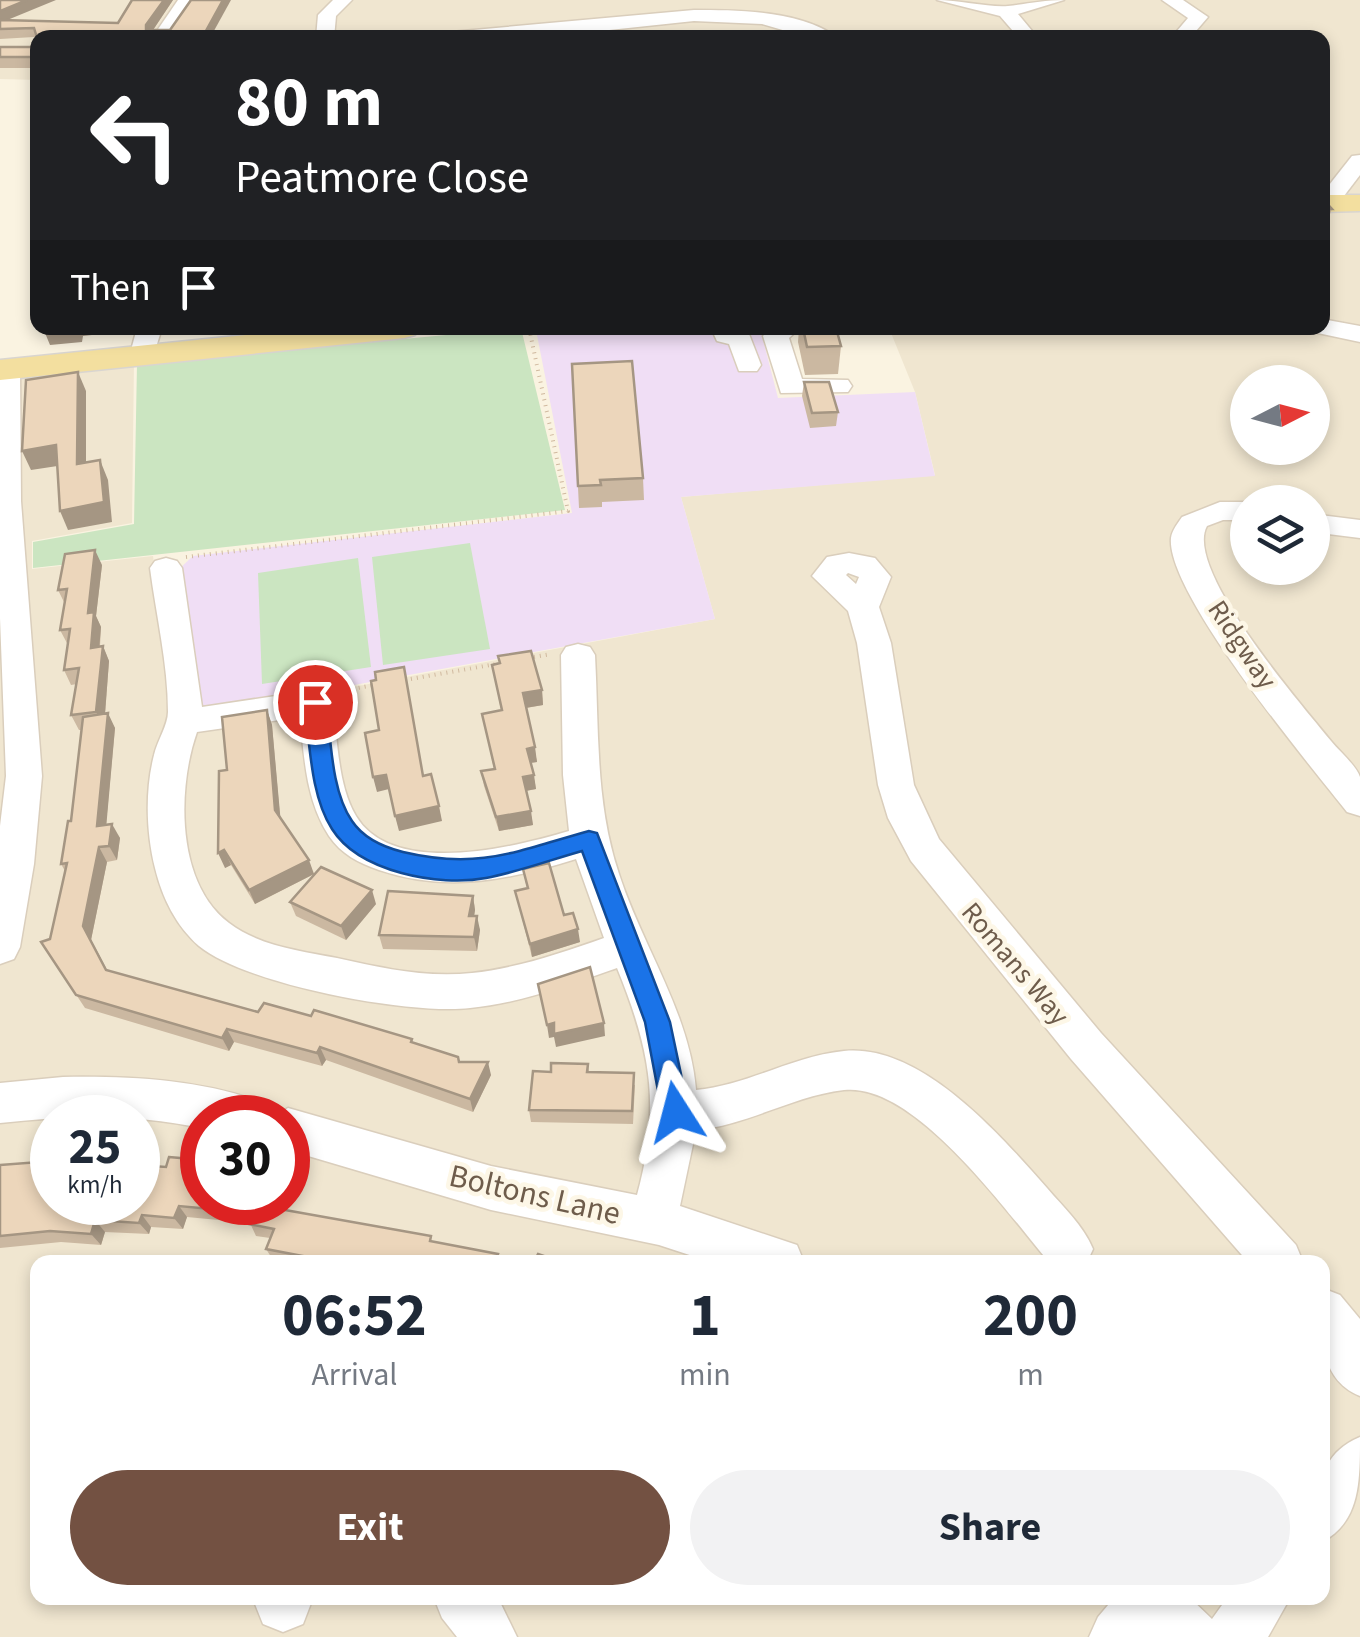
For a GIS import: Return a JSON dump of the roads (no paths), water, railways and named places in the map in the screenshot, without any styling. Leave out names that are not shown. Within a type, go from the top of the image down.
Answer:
[{"type":"main road","points":[[1330,204],[1360,203]]},
{"type":"main road","points":[[4,370],[146,341],[267,335]]},
{"type":"street","points":[[166,30],[187,0]]},
{"type":"street","points":[[326,30],[327,15],[342,0]]},
{"type":"street","points":[[946,0],[1006,12],[1024,30]]},
{"type":"street","points":[[1006,12],[1055,0]]},
{"type":"street","points":[[1171,0],[1199,17],[1187,30]]},
{"type":"street","points":[[553,30],[660,14],[749,16],[811,30]]},
{"type":"street","points":[[1330,197],[1360,161]]},
{"type":"street","points":[[1330,328],[1360,334]]},
{"type":"street","points":[[726,335],[740,339],[748,365]]},
{"type":"street","points":[[777,335],[791,387],[840,386]]},
{"type":"street","points":[[0,946],[15,864],[24,776],[12,744],[4,370]]},
{"type":"street","name":"Ridgway","points":[[1230,511],[1196,519],[1186,540],[1192,563],[1248,656],[1360,802]]},
{"type":"street","points":[[1330,526],[1360,530]]},
{"type":"street","points":[[166,568],[186,716],[173,742],[166,797],[170,868],[189,910],[220,942],[269,962],[380,984],[447,992],[528,980],[628,947]]},
{"type":"street","name":"Romans Way","points":[[863,607],[874,643],[896,785],[907,818],[925,850],[1052,1006],[1273,1255]]},
{"type":"street","points":[[587,667],[589,840],[658,1022],[676,1112],[654,1221]]},
{"type":"street","points":[[186,716],[199,720],[326,715],[329,791],[340,824],[358,844],[382,856],[444,871],[484,870],[589,840]]},
{"type":"street","points":[[676,1112],[730,1105],[792,1082],[852,1069],[888,1077],[952,1120],[1068,1249]]},
{"type":"street","points":[[0,1103],[52,1096],[180,1103]]},
{"type":"street","name":"Boltons Lane","points":[[310,1135],[491,1188],[654,1221],[762,1255]]},
{"type":"street","points":[[1330,1321],[1360,1370]]},
{"type":"street","points":[[1330,1504],[1360,1464]]},
{"type":"street","points":[[471,1605],[488,1637]]},
{"type":"street","points":[[1118,1637],[1144,1605]]},
{"type":"street","points":[[1157,1605],[1190,1637]]},
{"type":"street","points":[[1233,1637],[1257,1605]]}]
